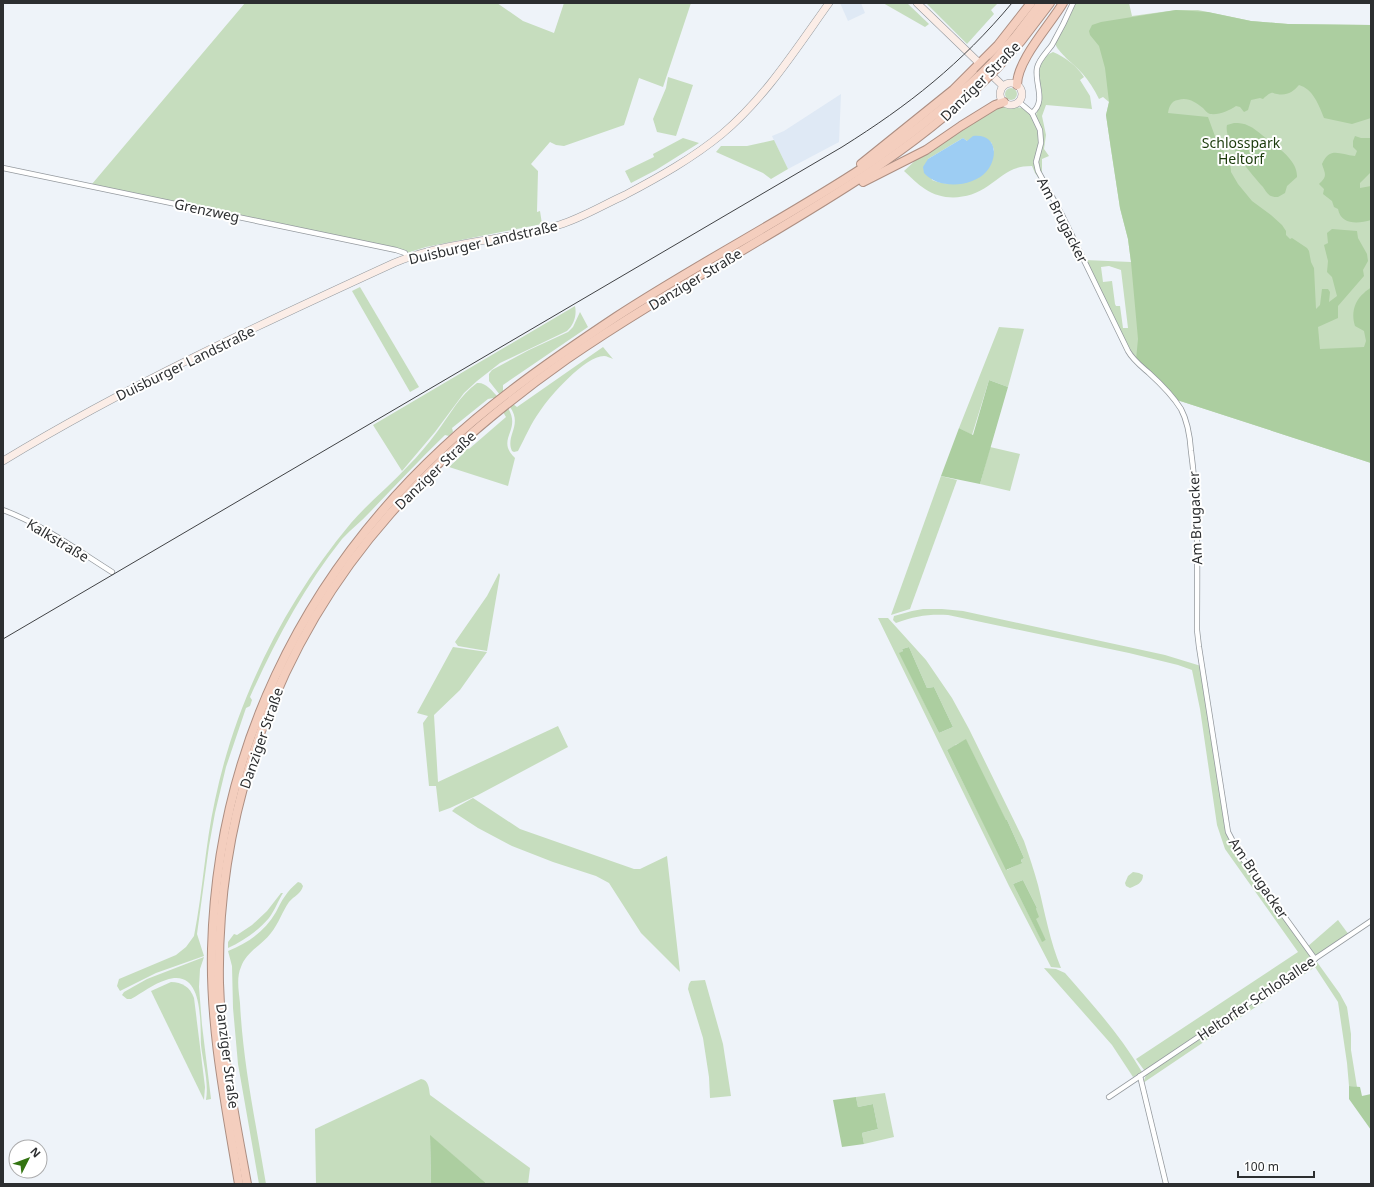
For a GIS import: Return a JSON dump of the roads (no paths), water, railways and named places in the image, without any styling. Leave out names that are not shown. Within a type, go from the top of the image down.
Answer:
[{"type":"highway","points":[[841,183],[842,176],[863,162],[944,98],[998,44],[1031,3]]},
{"type":"highway","name":"Danziger Straße","points":[[995,65],[1041,3]]},
{"type":"highway","name":"Danziger Straße","points":[[247,1184],[225,1056],[220,1006],[219,970],[222,898],[232,830],[253,751],[283,677],[298,646],[340,577],[361,549],[405,497],[449,453],[519,394],[623,322],[851,184],[911,143],[965,99],[982,78],[1025,36],[1050,3]]},
{"type":"highway","points":[[1016,85],[1017,77],[1026,56],[1056,16],[1063,3]]},
{"type":"highway","name":"Danziger Straße","points":[[239,1184],[222,1084],[213,1003],[212,947],[221,851],[230,807],[249,740],[275,675],[291,642],[311,608],[351,549],[400,491],[444,447],[515,388],[617,317],[683,276],[841,183],[900,142],[982,78]]},
{"type":"highway","points":[[851,184],[858,185],[910,159],[990,108],[1004,102]]},
{"type":"main road","name":"Duisburger Landstraße","points":[[3,461],[95,408],[174,367],[408,258],[423,253],[535,231],[568,222],[660,176],[717,138],[746,111],[775,78],[828,3]]},
{"type":"main road","points":[[917,3],[1003,86]]},
{"type":"main road","points":[[1009,83],[1016,85],[1022,93],[1019,102],[1011,105],[1004,102],[1000,96],[1000,91],[1003,86],[1009,83]]},
{"type":"street","points":[[1032,113],[1038,107],[1040,98],[1037,73],[1039,63],[1062,28],[1073,3]]},
{"type":"street","name":"Am Brugacker","points":[[1019,102],[1032,113],[1040,130],[1041,143],[1036,162],[1041,178],[1063,217],[1130,354],[1151,374],[1178,405],[1183,413],[1187,425],[1193,465],[1195,492],[1198,636],[1228,832],[1240,854],[1315,959]]},
{"type":"street","name":"Grenzweg","points":[[3,168],[390,248],[403,252],[408,258]]},
{"type":"street","name":"Kalkstraße","points":[[3,510],[46,530],[112,572]]},
{"type":"street","name":"Heltorfer Schloßallee","points":[[1109,1097],[1371,921]]},
{"type":"street","points":[[1140,1076],[1166,1184]]},
{"type":"water","points":[[973,136],[987,138],[991,142],[993,148],[993,160],[986,172],[980,177],[963,184],[946,184],[937,182],[924,173],[923,167],[928,159],[963,138],[967,141]]},
{"type":"tram line","points":[[3,639],[842,147],[890,115],[933,82],[973,45],[1012,3]]},
{"type":"park label","name":"Schlosspark Heltorf","points":[[1241,150]]}]
